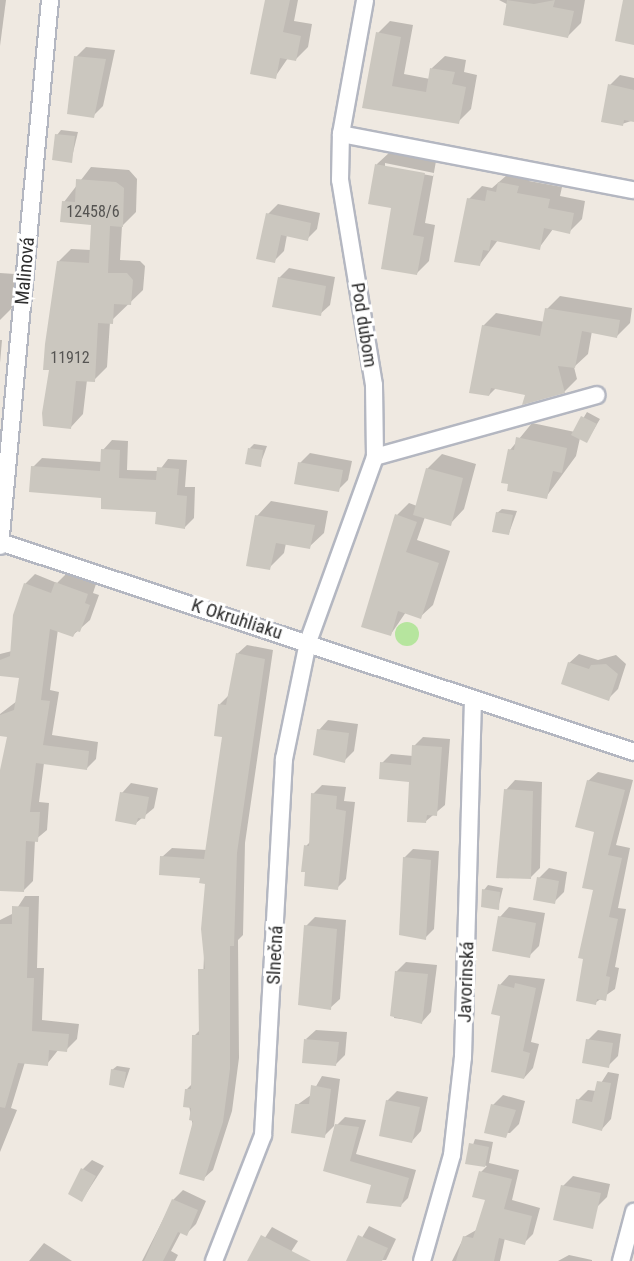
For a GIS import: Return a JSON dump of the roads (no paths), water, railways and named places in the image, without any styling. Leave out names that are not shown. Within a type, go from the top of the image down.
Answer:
[{"type":"street","name":"Malinová","points":[[1,544],[50,0]]},
{"type":"street","name":"Pod dubom","points":[[308,642],[375,457],[373,384],[340,180],[341,134],[365,0]]},
{"type":"street","points":[[341,134],[633,190]]},
{"type":"street","points":[[375,457],[597,395]]},
{"type":"street","name":"K Okruhliaku","points":[[1,544],[308,642],[634,752]]},
{"type":"street","name":"Slnečná","points":[[214,1261],[263,1135],[284,760],[308,642]]},
{"type":"street","name":"Javorinská","points":[[422,1261],[452,1155],[463,1057],[473,699]]},
{"type":"street","points":[[621,1261],[634,1212]]}]
